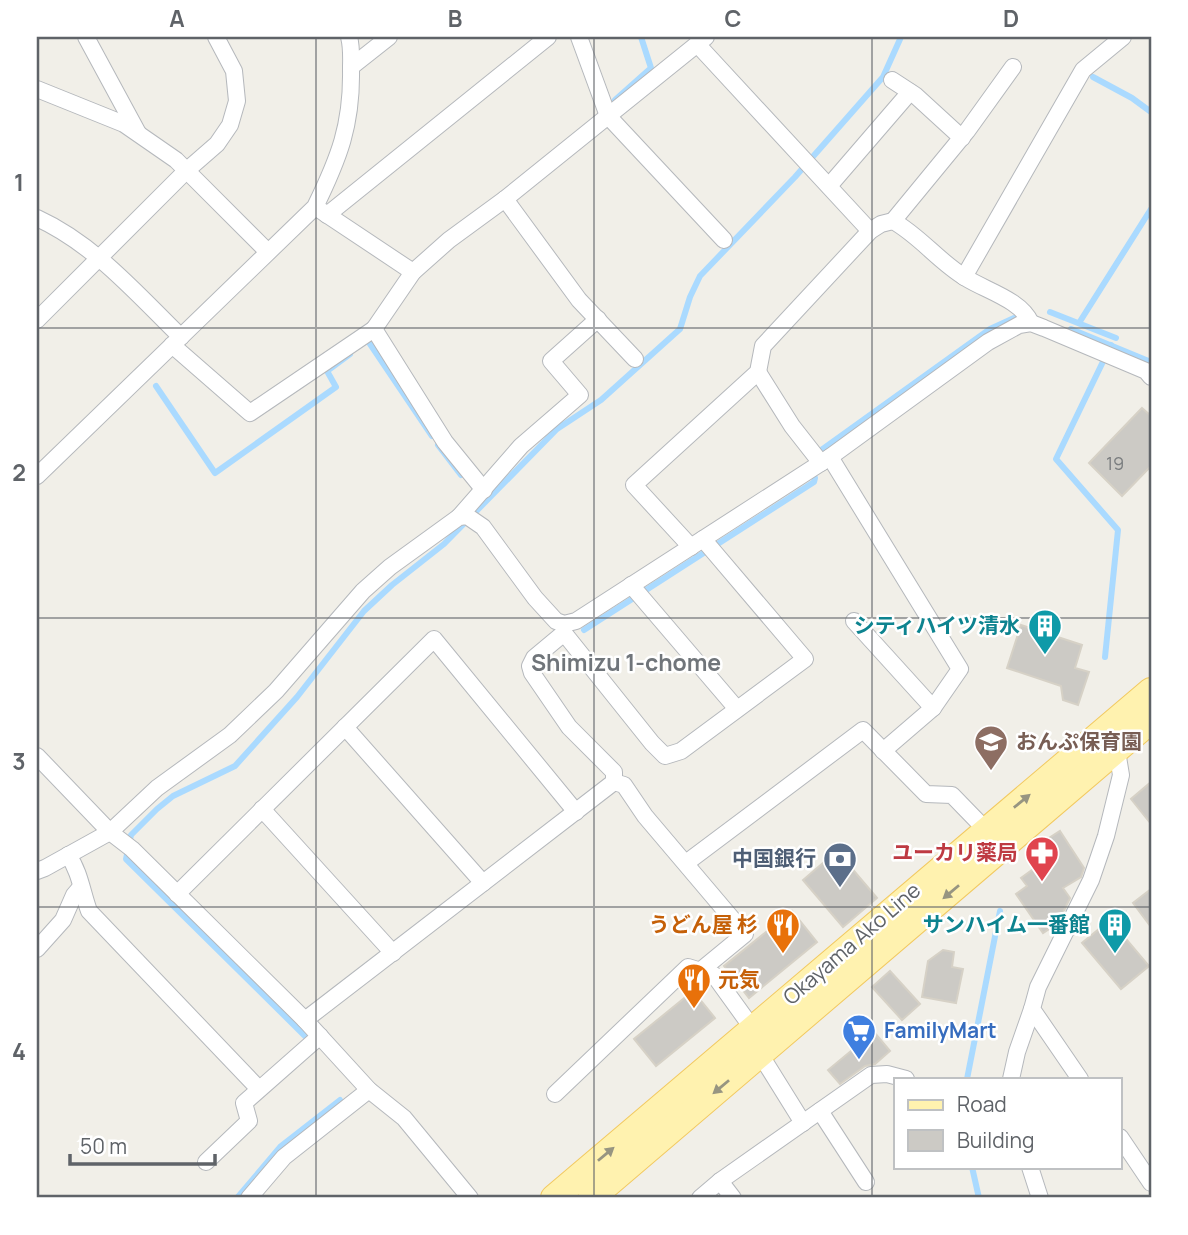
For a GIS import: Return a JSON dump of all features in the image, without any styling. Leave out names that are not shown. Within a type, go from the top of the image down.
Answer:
[{"type":"main road","name":"Okayama Ako Line","points":[[554,1198],[756,1042],[1110,742],[1151,691]]},
{"type":"main road","name":"Okayama Ako Line","points":[[591,1198],[986,830],[1110,742],[1151,720]]},
{"type":"street","points":[[86,37],[139,135]]},
{"type":"street","points":[[37,320],[186,171],[217,144],[230,125],[237,101],[234,71],[216,37]]},
{"type":"street","points":[[321,211],[347,129],[351,68],[349,37]]},
{"type":"street","points":[[351,68],[389,37]]},
{"type":"street","points":[[37,476],[268,252],[548,37]]},
{"type":"street","points":[[579,37],[608,116],[724,240]]},
{"type":"street","points":[[964,277],[1083,69],[1123,37]]},
{"type":"street","points":[[37,218],[55,226],[99,258],[250,413],[374,329],[412,272],[702,41],[870,231]]},
{"type":"street","points":[[468,518],[535,598],[564,628],[652,743],[665,756],[681,751],[805,659],[704,545],[634,485],[758,372],[762,346],[870,231],[893,221],[962,138],[1013,67]]},
{"type":"street","points":[[892,80],[910,92],[962,138]]},
{"type":"street","points":[[37,89],[124,124],[176,160],[268,252]]},
{"type":"street","points":[[829,186],[910,92]]},
{"type":"street","points":[[505,199],[579,300],[635,359]]},
{"type":"street","points":[[321,211],[412,272]]},
{"type":"street","points":[[893,221],[904,227],[943,263],[1026,312],[1031,323]]},
{"type":"street","points":[[37,871],[68,855],[121,840],[157,788],[230,735],[267,700],[363,591],[390,567],[468,518],[481,493],[521,446],[580,395],[551,361],[598,320]]},
{"type":"street","points":[[614,782],[614,772],[569,727],[532,673],[530,666],[534,658],[564,628],[637,591],[988,342],[1019,326],[1031,323],[1150,372]]},
{"type":"street","points":[[374,329],[445,442],[481,493]]},
{"type":"street","points":[[758,372],[792,426],[825,460],[960,669],[933,708],[883,751]]},
{"type":"street","points":[[637,591],[737,709]]},
{"type":"street","points":[[854,621],[933,708]]},
{"type":"street","points":[[177,894],[434,639],[576,811]]},
{"type":"street","points":[[345,727],[484,883]]},
{"type":"street","points":[[686,863],[863,730],[926,794],[952,795],[986,830]]},
{"type":"street","points":[[1011,1078],[1038,987],[1095,869],[1121,775],[1110,742]]},
{"type":"street","points":[[37,756],[320,1035],[369,1090],[404,1118],[470,1198]]},
{"type":"street","points":[[305,1020],[614,782]]},
{"type":"street","points":[[614,782],[624,785],[645,816],[745,934],[700,971]]},
{"type":"street","points":[[262,808],[393,953]]},
{"type":"street","points":[[68,855],[78,869],[80,888],[89,911],[260,1089]]},
{"type":"street","points":[[37,949],[63,920],[80,888]]},
{"type":"street","points":[[555,1094],[688,967],[714,975],[803,1124]]},
{"type":"street","points":[[1032,1009],[1079,1078]]},
{"type":"street","points":[[206,1162],[249,1121],[244,1103],[320,1035]]},
{"type":"street","points":[[700,1198],[720,1181],[871,1075],[887,1074],[902,1078]]},
{"type":"street","points":[[249,1198],[284,1157],[369,1090]]},
{"type":"street","points":[[820,1111],[866,1182]]},
{"type":"street","points":[[1122,1139],[1146,1164],[1151,1183]]},
{"type":"street","points":[[1030,1168],[1040,1198]]},
{"type":"street","points":[[720,1181],[733,1198]]},
{"type":"building","points":[[1142,408],[1151,416],[1151,466],[1122,496],[1089,463]]},
{"type":"building","name":"シティハイツ清水","points":[[1021,625],[1082,645],[1075,668],[1089,672],[1078,705],[1063,700],[1061,686],[1007,668]]},
{"type":"building","points":[[1151,782],[1151,824],[1131,799]]},
{"type":"building","points":[[1060,831],[1084,868],[1081,877],[1063,888],[1070,898],[1058,923],[1043,933],[1016,894],[1027,886],[1021,878],[1047,859],[1038,845]]},
{"type":"building","name":"中国銀行","points":[[837,851],[877,898],[843,927],[803,880]]},
{"type":"building","points":[[1151,889],[1151,927],[1133,903]]},
{"type":"building","points":[[792,911],[817,942],[749,998],[724,966]]},
{"type":"building","name":"サンハイム一番館","points":[[1110,920],[1149,966],[1121,989],[1082,943]]},
{"type":"building","points":[[943,950],[954,952],[952,967],[963,969],[956,1003],[922,997],[928,961]]},
{"type":"building","points":[[890,971],[920,1004],[902,1020],[872,987]]},
{"type":"building","points":[[693,991],[715,1018],[656,1066],[634,1039]]},
{"type":"building","name":"FamilyMart","points":[[874,1032],[890,1051],[875,1064],[865,1066],[840,1084],[828,1070]]},
{"type":"waterway","points":[[615,100],[651,68],[641,37]]},
{"type":"waterway","points":[[306,1037],[126,859],[131,835],[173,796],[235,766],[297,697],[364,611],[444,544],[557,429],[601,400],[680,329],[700,276],[795,177],[883,77],[901,37]]},
{"type":"waterway","points":[[1093,77],[1132,98],[1151,112]]},
{"type":"waterway","points":[[1079,323],[1151,209]]},
{"type":"waterway","points":[[1050,312],[1116,338]]},
{"type":"waterway","points":[[820,451],[990,329],[1014,318]]},
{"type":"waterway","points":[[1071,329],[1151,362]]},
{"type":"waterway","points":[[370,338],[368,341],[432,436]]},
{"type":"waterway","points":[[1105,657],[1118,530],[1056,459],[1111,345]]},
{"type":"waterway","points":[[156,386],[215,473],[336,387],[327,371],[350,354]]},
{"type":"waterway","points":[[438,445],[461,475]]},
{"type":"waterway","points":[[584,630],[814,482],[815,478]]},
{"type":"waterway","points":[[967,1078],[1000,911]]},
{"type":"waterway","points":[[237,1198],[281,1146],[340,1100]]},
{"type":"waterway","points":[[972,1168],[979,1198]]},
{"type":"place","name":"シティハイツ清水","points":[[1045,656]]},
{"type":"place","name":"おんぷ保育園","points":[[991,772]]},
{"type":"place","name":"ユーカリ薬局","points":[[1042,883]]},
{"type":"place","name":"中国銀行","points":[[840,889]]},
{"type":"place","name":"うどん屋 杉","points":[[783,955]]},
{"type":"place","name":"サンハイム一番館","points":[[1115,955]]},
{"type":"place","name":"元気","points":[[694,1010]]},
{"type":"place","name":"FamilyMart","points":[[859,1061]]},
{"type":"district","name":"Shimizu 1-chome","points":[[626,663]]}]
